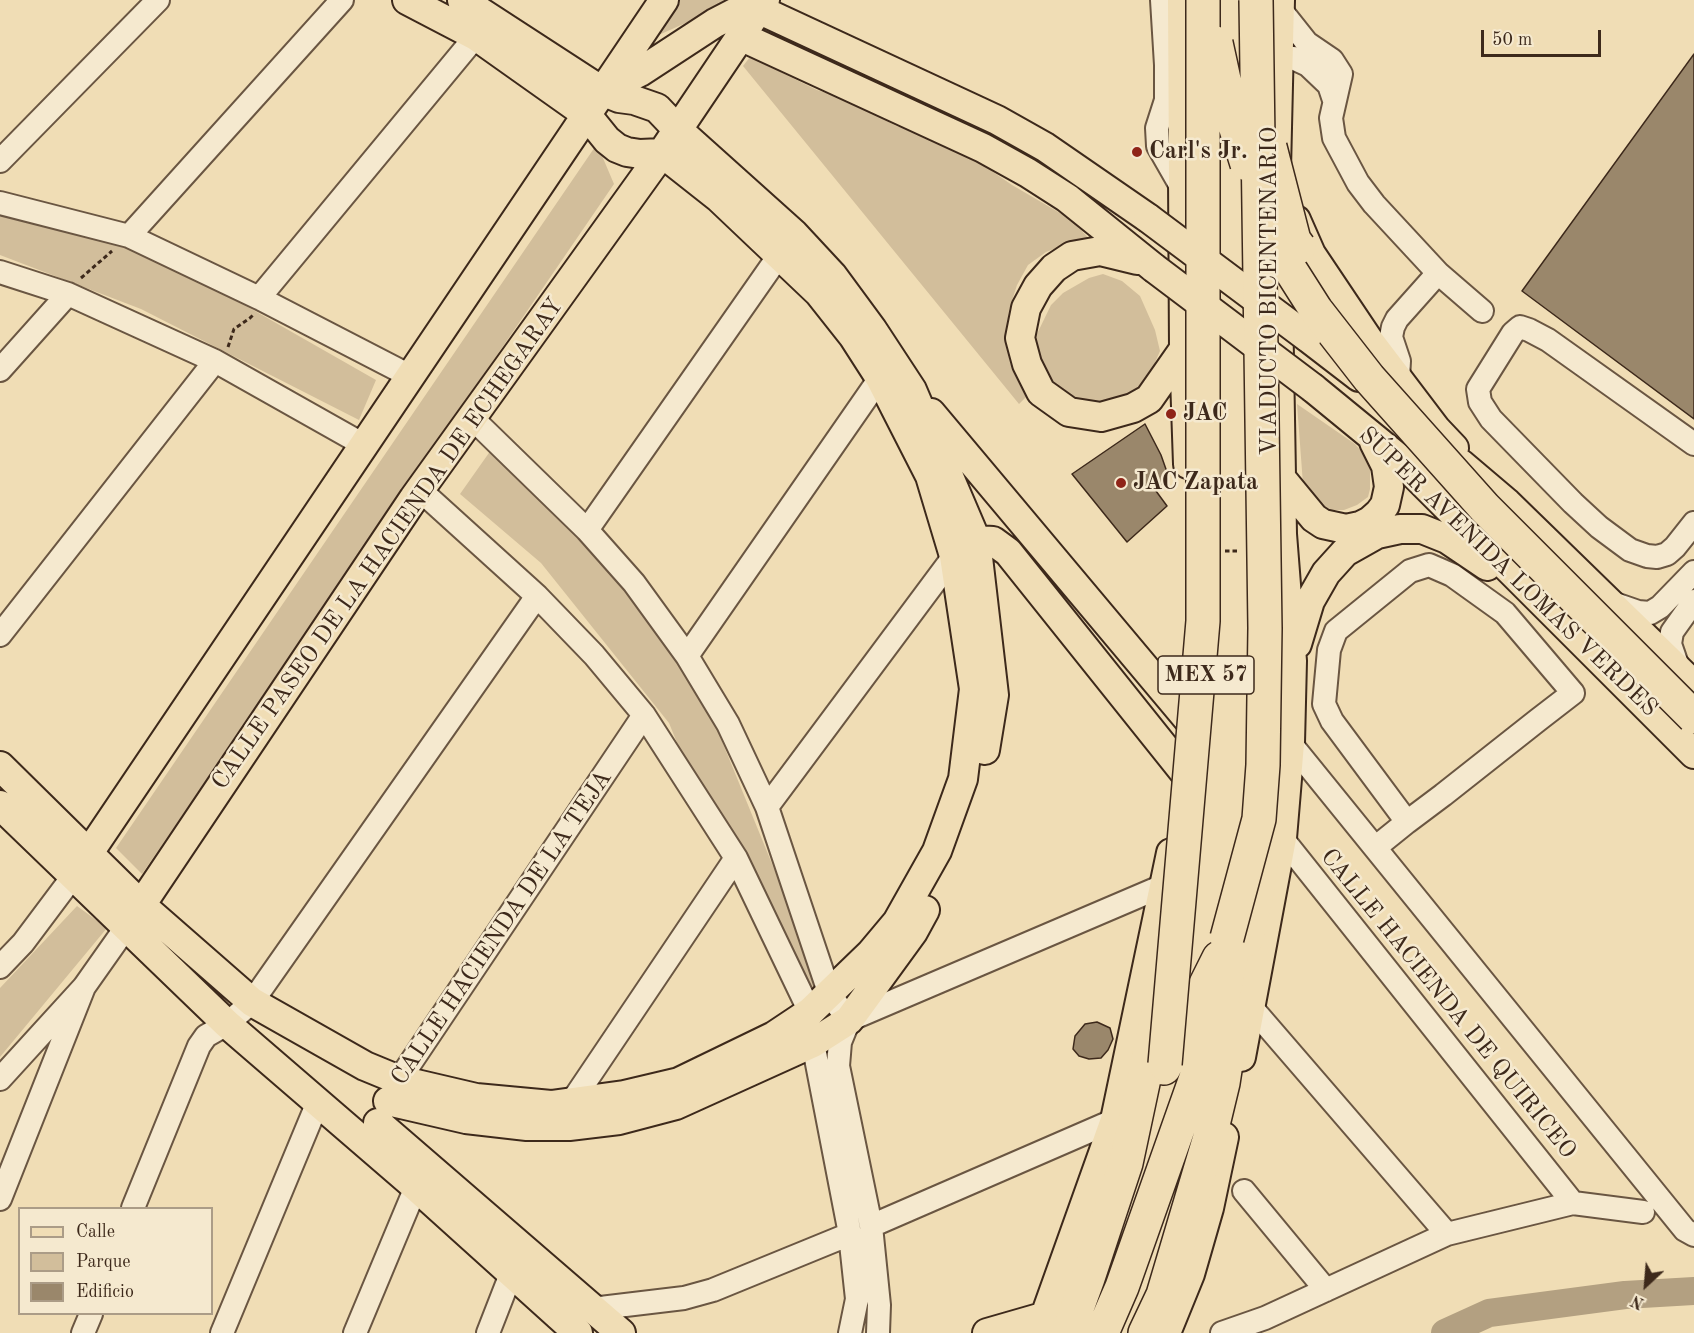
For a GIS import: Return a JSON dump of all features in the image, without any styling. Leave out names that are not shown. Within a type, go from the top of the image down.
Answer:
[{"type":"highway","points":[[1205,0],[1232,116],[1259,204],[1288,266],[1316,310],[1369,378],[1485,508],[1694,717]]},
{"type":"highway","points":[[1083,1333],[1142,1165],[1165,1064],[1203,621],[1205,0]]},
{"type":"highway","name":"MEX 57","points":[[1051,1327],[1088,1278],[1126,1163],[1168,965],[1204,771],[1215,386],[1214,0]]},
{"type":"highway","name":"MEX 57","points":[[1102,1333],[1122,1287],[1221,1007],[1233,948],[1256,759],[1256,390],[1249,0]]},
{"type":"highway","points":[[1145,1333],[1162,1295],[1210,1137],[1223,1083],[1240,968],[1269,826],[1263,765],[1265,628],[1257,161],[1272,2]]},
{"type":"highway","name":"VIADUCTO BICENTENARIO","points":[[1269,826],[1274,725],[1268,262],[1272,149],[1272,2]]},
{"type":"highway","points":[[1272,149],[1294,240],[1406,408],[1586,598],[1694,706]]},
{"type":"highway","points":[[1165,1064],[1215,968],[1269,826]]},
{"type":"main road","points":[[407,0],[476,36],[586,114],[607,140],[617,148],[640,154],[662,153],[719,198],[780,254],[819,293],[894,389],[1192,723]]},
{"type":"main road","points":[[383,1112],[476,1098],[551,1105],[624,1095],[679,1082],[779,1047],[813,1043],[849,1020],[913,932],[953,858],[980,786],[994,695],[965,548],[894,389],[872,329],[833,276],[794,234],[677,129],[657,108],[602,91],[462,0]]},
{"type":"main road","points":[[81,864],[664,0]]},
{"type":"main road","points":[[987,1333],[1051,1327],[1115,1120],[1188,777],[1192,723],[1190,539],[1184,349],[1182,0]]},
{"type":"main road","points":[[1166,1333],[1191,1274],[1209,1208],[1251,1007],[1266,918],[1269,826],[1290,742],[1292,661],[1282,534],[1272,149],[1278,57],[1272,2]]},
{"type":"main road","points":[[602,91],[640,72],[715,22],[736,12],[762,5]]},
{"type":"main road","name":"SÚPER AVENIDA LOMAS VERDES","points":[[762,5],[811,33],[1007,125],[1045,147],[1148,218],[1349,368],[1507,503],[1687,677]]},
{"type":"main road","name":"CALLE PASEO DE LA HACIENDA DE ECHEGARAY","points":[[134,915],[420,490],[662,153],[762,5]]},
{"type":"main road","points":[[800,64],[794,54],[795,43],[801,36],[811,33]]},
{"type":"main road","name":"SÚPER AVENIDA LOMAS VERDES","points":[[740,36],[984,148],[1028,172],[1067,198],[1150,266],[1312,388],[1396,456],[1694,754]]},
{"type":"main road","points":[[1272,149],[1300,231],[1311,254],[1370,342],[1436,429],[1507,503]]},
{"type":"main road","points":[[1150,266],[1100,251],[1072,256],[1054,268],[1038,286],[1026,308],[1020,338],[1026,364],[1041,392],[1069,412],[1101,417],[1133,408],[1149,399],[1184,349]]},
{"type":"main road","points":[[1281,478],[1314,518],[1323,524],[1346,529],[1370,521],[1385,505],[1389,487],[1383,459],[1366,430]]},
{"type":"main road","points":[[1292,661],[1304,618],[1317,586],[1345,552],[1377,534],[1400,529],[1422,529],[1447,538],[1540,601]]},
{"type":"main road","points":[[965,548],[993,542],[1008,552],[1188,777]]},
{"type":"main road","points":[[0,766],[81,864],[134,915],[227,1024],[318,1102],[383,1112],[527,1126],[569,1126],[619,1120],[676,1105],[779,1047],[872,953],[897,922],[937,851],[963,779],[974,689],[965,548]]},
{"type":"main road","points":[[0,805],[81,864]]},
{"type":"main road","points":[[134,915],[252,1002],[334,1050],[383,1112],[585,1321]]},
{"type":"main road","points":[[383,1112],[416,1187],[511,1274],[585,1321],[621,1333]]},
{"type":"street","points":[[0,161],[158,0]]},
{"type":"street","points":[[129,236],[342,0]]},
{"type":"street","points":[[1162,0],[1166,100],[1157,128],[1158,146],[1182,188]]},
{"type":"street","points":[[1272,2],[1307,43],[1332,60],[1341,74],[1331,118],[1334,138],[1358,183],[1374,204],[1438,273],[1482,311]]},
{"type":"street","points":[[259,298],[476,36]]},
{"type":"street","points":[[1278,57],[1293,58],[1308,65],[1329,85],[1334,100]]},
{"type":"street","points":[[0,203],[129,236],[259,298],[410,376]]},
{"type":"street","points":[[587,530],[780,254]]},
{"type":"street","points":[[0,272],[68,294],[215,361],[364,445]]},
{"type":"street","points":[[1398,379],[1399,361],[1391,337],[1393,327],[1438,273]]},
{"type":"street","points":[[0,370],[68,294]]},
{"type":"street","points":[[1694,444],[1548,340],[1520,327],[1513,333],[1478,389],[1480,402],[1491,419],[1573,503],[1599,527],[1630,550],[1647,556],[1657,557],[1667,554],[1694,523]]},
{"type":"street","points":[[0,635],[215,361]]},
{"type":"street","points":[[687,656],[894,389]]},
{"type":"street","points":[[472,418],[587,530],[634,583],[687,656],[728,724],[767,807],[820,1004]]},
{"type":"street","points":[[420,490],[537,596],[594,655],[644,715],[736,858],[820,1004],[849,1020]]},
{"type":"street","points":[[767,807],[965,548]]},
{"type":"street","points":[[1376,847],[1573,693],[1504,613],[1452,575],[1429,565],[1410,571],[1336,631],[1329,650],[1324,704],[1332,721],[1407,822]]},
{"type":"street","points":[[1609,602],[1638,612],[1650,613],[1660,607],[1694,572]]},
{"type":"street","points":[[134,1207],[199,1046],[206,1036],[227,1024],[252,1002],[537,596]]},
{"type":"street","points":[[1687,677],[1670,644],[1672,632],[1694,601]]},
{"type":"street","name":"CALLE HACIENDA DE LA TEJA","points":[[383,1112],[644,715]]},
{"type":"street","points":[[1290,742],[1685,1230],[1694,1235]]},
{"type":"street","name":"CALLE HACIENDA DE QUIRICEO","points":[[1269,826],[1573,1203]]},
{"type":"street","points":[[571,1103],[736,858]]},
{"type":"street","points":[[0,967],[23,943],[81,864]]},
{"type":"street","points":[[878,1333],[879,1305],[871,1226],[838,1066],[840,1042],[849,1020],[1165,885]]},
{"type":"street","name":"CALLE PASEO DE LA HACIENDA DE ECHEGARAY","points":[[0,1079],[84,987],[134,915]]},
{"type":"street","points":[[0,1199],[84,987]]},
{"type":"street","points":[[1251,1007],[1447,1234]]},
{"type":"street","points":[[813,1043],[850,1234],[857,1299],[850,1333]]},
{"type":"street","points":[[222,1333],[318,1102]]},
{"type":"street","points":[[871,1226],[1115,1120]]},
{"type":"street","points":[[355,1333],[416,1187]]},
{"type":"street","points":[[1244,1191],[1326,1290]]},
{"type":"street","points":[[1222,1333],[1265,1318],[1447,1234],[1573,1203],[1643,1212]]},
{"type":"street","points":[[585,1321],[713,1290],[850,1234]]},
{"type":"street","points":[[488,1333],[511,1274]]},
{"type":"street","points":[[83,1333],[91,1315]]},
{"type":"path","points":[[68,294],[83,276],[129,236]]},
{"type":"path","points":[[215,361],[228,349],[234,329],[255,312],[259,298]]},
{"type":"green space","points":[[678,0],[737,0],[652,38]]},
{"type":"green space","points":[[750,57],[817,90],[852,101],[896,126],[926,134],[966,153],[1012,185],[1072,220],[1092,242],[1081,239],[1046,252],[1028,265],[1017,285],[1009,310],[1006,334],[1010,363],[1029,394],[1019,404],[743,66]]},
{"type":"green space","points":[[597,144],[614,184],[142,874],[116,848]]},
{"type":"green space","points":[[0,207],[127,238],[376,380],[359,420],[141,309],[0,255]]},
{"type":"green space","points":[[1103,274],[1122,281],[1140,296],[1155,330],[1160,351],[1150,374],[1134,397],[1119,402],[1082,404],[1055,387],[1047,376],[1036,351],[1036,336],[1051,305],[1063,293],[1089,278]]},
{"type":"green space","points":[[1297,404],[1355,444],[1370,461],[1368,497],[1357,505],[1344,510],[1330,510],[1315,500],[1303,484]]},
{"type":"green space","points":[[491,450],[622,580],[697,680],[819,979],[804,1005],[702,804],[669,723],[541,563],[460,494]]},
{"type":"green space","points":[[77,906],[107,928],[0,1057],[0,988]]},
{"type":"building","points":[[1694,54],[1694,419],[1522,291]]},
{"type":"building","name":"JAC Zapata","points":[[1145,424],[1161,455],[1168,475],[1156,491],[1167,506],[1127,542],[1072,474]]},
{"type":"building","points":[[1097,1022],[1110,1028],[1113,1039],[1108,1050],[1101,1058],[1089,1059],[1079,1056],[1073,1049],[1075,1036],[1085,1024]]},
{"type":"waterway","points":[[1445,1333],[1489,1313],[1625,1295],[1694,1291]]},
{"type":"place","name":"Carl's Jr.","points":[[1137,152]]},
{"type":"place","name":"JAC","points":[[1171,414]]},
{"type":"place","name":"JAC Zapata","points":[[1121,483]]}]
